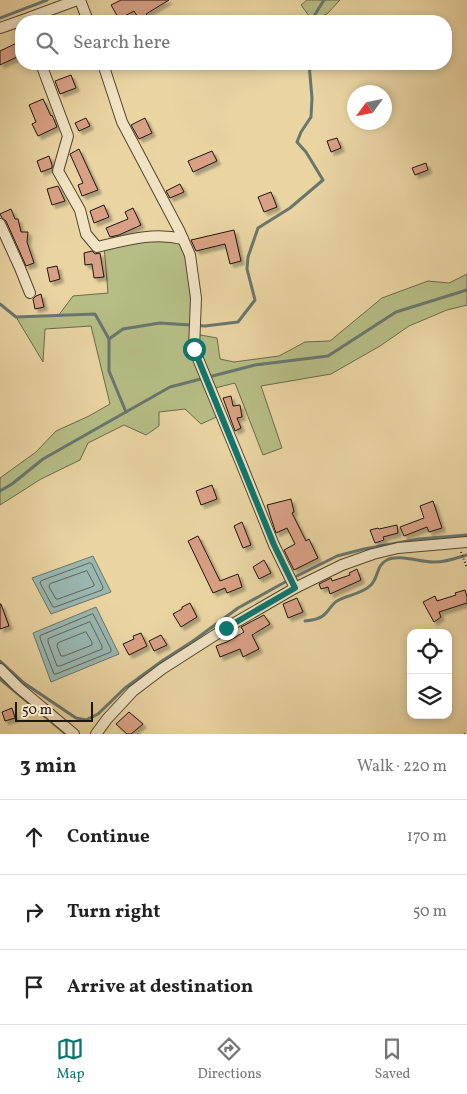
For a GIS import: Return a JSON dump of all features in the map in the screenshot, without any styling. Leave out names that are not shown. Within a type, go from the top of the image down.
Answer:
[{"type":"street","points":[[39,15],[79,0],[85,15]]},
{"type":"street","points":[[0,28],[15,23]]},
{"type":"street","points":[[43,70],[68,136],[58,171],[80,210],[86,234],[97,247],[148,236],[171,236],[183,239]]},
{"type":"street","points":[[105,70],[122,122],[190,255],[196,298],[194,349],[274,545],[295,588]]},
{"type":"street","points":[[0,224],[30,293]]},
{"type":"street","points":[[96,734],[107,718],[133,691],[162,669],[226,628],[295,588],[342,565],[373,554],[398,548],[462,543]]},
{"type":"street","points":[[0,669],[18,687],[74,734]]},
{"type":"path","points":[[462,543],[467,568]]},
{"type":"green space","points":[[307,0],[340,0],[324,15],[308,15],[301,5]]},
{"type":"green space","points":[[183,239],[190,255],[195,334],[217,338],[220,359],[234,362],[279,356],[305,342],[330,341],[382,298],[428,281],[449,283],[467,274],[467,305],[447,310],[409,326],[380,346],[331,374],[261,386],[282,448],[263,455],[235,383],[211,389],[221,415],[201,424],[185,409],[159,412],[159,426],[146,435],[124,425],[88,443],[80,460],[41,479],[0,505],[0,478],[36,452],[56,431],[110,404],[91,326],[45,329],[43,362],[16,317],[58,316],[73,296],[108,293],[104,245]]},
{"type":"water","points":[[93,556],[111,592],[51,614],[32,578]]},
{"type":"water","points":[[96,607],[119,654],[51,682],[33,633]]},
{"type":"building","points":[[121,0],[169,0],[147,15],[136,15],[134,11],[126,15],[117,15],[111,5]]},
{"type":"building","points":[[15,44],[15,58],[0,65],[0,51]]},
{"type":"building","points":[[71,75],[76,88],[60,94],[55,81]]},
{"type":"building","points":[[43,99],[57,127],[38,136],[32,124],[36,122],[29,105]]},
{"type":"building","points":[[86,118],[90,126],[79,131],[75,123]]},
{"type":"building","points":[[145,118],[152,133],[139,139],[131,125]]},
{"type":"building","points":[[337,138],[341,148],[331,152],[327,141]]},
{"type":"building","points":[[79,149],[98,190],[82,196],[78,185],[83,183],[70,154]]},
{"type":"building","points":[[212,151],[217,161],[193,172],[188,161]]},
{"type":"building","points":[[49,156],[52,168],[41,172],[37,161]]},
{"type":"building","points":[[426,163],[428,170],[415,175],[412,168]]},
{"type":"building","points":[[180,184],[184,192],[170,198],[166,191]]},
{"type":"building","points":[[58,186],[65,201],[52,205],[47,189]]},
{"type":"building","points":[[271,192],[277,207],[264,212],[258,197]]},
{"type":"building","points":[[104,205],[109,217],[94,223],[90,211]]},
{"type":"building","points":[[133,208],[141,225],[110,237],[106,228],[128,219],[125,212]]},
{"type":"building","points":[[11,209],[15,219],[18,219],[21,232],[28,232],[27,242],[34,263],[26,266],[6,221],[0,214]]},
{"type":"building","points":[[234,230],[241,261],[230,264],[225,244],[196,251],[191,240]]},
{"type":"building","points":[[92,251],[95,254],[100,253],[104,277],[94,278],[92,264],[85,265],[84,253]]},
{"type":"building","points":[[57,266],[60,279],[50,282],[47,268]]},
{"type":"building","points":[[41,294],[44,307],[35,309],[33,299]]},
{"type":"building","points":[[231,396],[233,406],[240,405],[242,417],[237,418],[241,428],[235,431],[223,398]]},
{"type":"building","points":[[212,485],[217,499],[201,505],[196,491]]},
{"type":"building","points":[[291,499],[294,512],[292,513],[306,541],[309,539],[318,558],[294,570],[284,550],[295,544],[287,528],[276,533],[267,505]]},
{"type":"building","points":[[433,501],[442,528],[429,532],[427,527],[404,536],[400,527],[424,518],[420,506]]},
{"type":"building","points":[[242,522],[251,545],[243,548],[234,526]]},
{"type":"building","points":[[397,525],[398,533],[383,537],[384,540],[375,543],[370,530]]},
{"type":"building","points":[[198,536],[220,581],[238,574],[242,587],[227,593],[225,588],[213,593],[188,541]]},
{"type":"building","points":[[264,560],[271,573],[259,579],[253,567]]},
{"type":"building","points":[[357,569],[361,580],[330,594],[328,587],[321,589],[319,584],[331,578],[332,581],[350,575],[349,573]]},
{"type":"building","points":[[465,590],[467,603],[439,612],[441,617],[434,622],[423,602],[435,596],[437,601]]},
{"type":"building","points":[[297,598],[303,612],[288,618],[283,604]]},
{"type":"building","points":[[190,603],[197,617],[181,627],[173,614]]},
{"type":"building","points":[[0,604],[9,626],[0,629]]},
{"type":"building","points":[[264,615],[270,624],[252,635],[259,649],[243,657],[240,649],[220,657],[216,646],[244,632],[241,627]]},
{"type":"building","points":[[141,633],[147,646],[129,655],[123,644],[134,639],[133,636]]},
{"type":"building","points":[[161,635],[167,645],[154,651],[149,641]]},
{"type":"building","points":[[12,708],[15,718],[5,721],[2,712]]},
{"type":"building","points":[[129,712],[143,724],[131,734],[127,734],[116,724]]},
{"type":"waterway","points":[[0,18],[47,0]]},
{"type":"waterway","points":[[315,15],[324,0]]},
{"type":"waterway","points":[[126,412],[109,371],[109,339],[123,329],[160,323],[205,326],[238,322],[255,300],[247,269],[248,257],[258,228],[290,208],[323,180],[306,152],[297,142],[311,117],[312,98],[310,70]]},
{"type":"waterway","points":[[0,491],[12,484],[43,459],[170,387],[255,365],[328,356],[396,312],[467,290]]},
{"type":"waterway","points":[[0,304],[16,317],[95,314],[109,339]]},
{"type":"waterway","points":[[297,576],[337,556],[364,549],[419,539],[467,535]]},
{"type":"waterway","points":[[305,621],[322,617],[337,601],[367,588],[374,582],[381,565],[387,560],[403,558],[437,562],[467,555]]},
{"type":"waterway","points":[[0,661],[24,683],[76,718],[86,720],[98,714],[125,688],[238,608],[287,581]]},
{"type":"waterway","points":[[0,679],[66,734]]},
{"type":"route","points":[[194,349],[274,545],[295,588],[226,628]]}]
